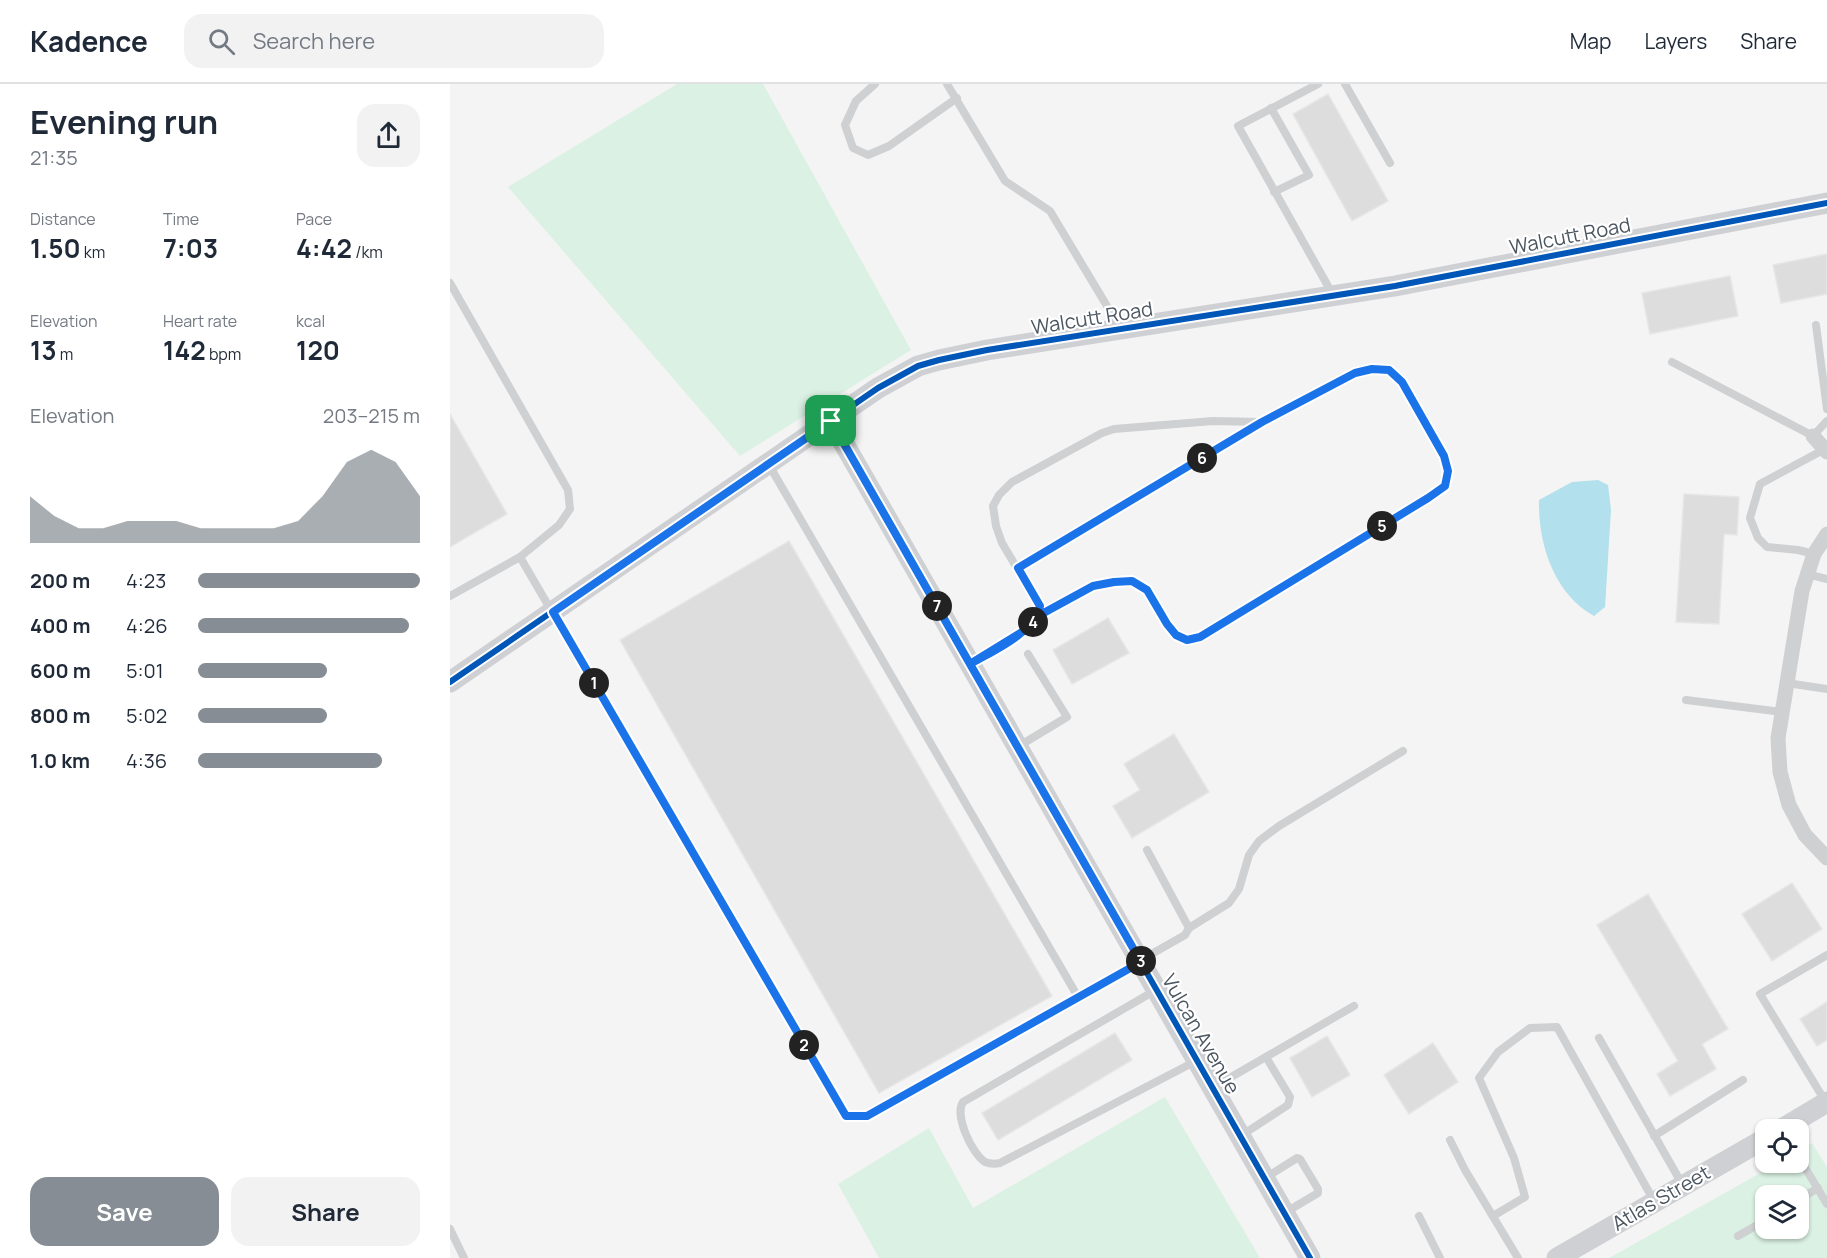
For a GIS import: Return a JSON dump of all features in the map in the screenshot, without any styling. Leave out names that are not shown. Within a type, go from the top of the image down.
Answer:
[{"type":"street","name":"Walcutt Road","points":[[450,682],[878,388],[918,366],[987,350],[1395,286],[1827,203]]},
{"type":"street","name":"Vulcan Avenue","points":[[831,421],[1310,1258]]},
{"type":"street","points":[[1813,436],[1826,450]]},
{"type":"street","points":[[1827,534],[1814,554],[1802,591],[1778,738],[1780,772],[1789,805],[1805,835],[1827,858]]},
{"type":"street","name":"Atlas Street","points":[[1798,1119],[1827,1102]]},
{"type":"street","name":"Atlas Street","points":[[1557,1258],[1755,1144]]},
{"type":"lane","points":[[875,84],[856,101],[845,125],[853,148],[868,156],[889,146],[957,98]]},
{"type":"lane","points":[[948,84],[1005,181],[1050,211],[1122,330]]},
{"type":"lane","points":[[1318,84],[1238,126],[1333,296]]},
{"type":"lane","points":[[1345,84],[1390,163]]},
{"type":"lane","points":[[1271,108],[1309,175],[1274,192]]},
{"type":"lane","points":[[450,283],[568,490],[570,508],[559,525],[520,557],[450,596]]},
{"type":"lane","points":[[1816,325],[1827,409]]},
{"type":"lane","points":[[1672,362],[1813,436],[1827,421]]},
{"type":"lane","points":[[1018,568],[1262,422],[1355,373],[1372,369],[1389,370],[1402,382],[1444,456],[1448,471],[1445,486],[1200,637],[1187,640],[1176,635],[1147,590],[1132,581],[1093,586],[1038,616]]},
{"type":"lane","points":[[970,664],[1030,627],[1038,616],[1040,606],[1002,543],[996,526],[993,506],[999,495],[1012,482],[1102,433],[1114,429],[1213,421],[1262,422]]},
{"type":"lane","points":[[1814,554],[1767,547],[1758,538],[1750,518],[1760,484],[1826,450]]},
{"type":"lane","points":[[768,464],[1078,998]]},
{"type":"lane","points":[[520,557],[846,1116],[867,1116],[1078,998],[1185,935],[1190,928],[1229,903],[1239,889],[1249,855],[1259,841],[1279,826],[1403,752]]},
{"type":"lane","points":[[1807,574],[1827,579]]},
{"type":"lane","points":[[1018,746],[1067,717],[1028,654]]},
{"type":"lane","points":[[1786,683],[1827,688]]},
{"type":"lane","points":[[1686,700],[1782,712]]},
{"type":"lane","points":[[1146,850],[1190,928]]},
{"type":"lane","points":[[1827,956],[1760,994],[1827,1102]]},
{"type":"lane","points":[[1157,990],[963,1102],[959,1107],[962,1126],[978,1155],[991,1164],[1000,1163],[1197,1060]]},
{"type":"lane","points":[[1213,1088],[1354,1006]]},
{"type":"lane","points":[[1493,1216],[1525,1197],[1514,1158],[1479,1078],[1498,1052],[1530,1028],[1557,1027],[1654,1202]]},
{"type":"lane","points":[[1599,1038],[1683,1186]]},
{"type":"lane","points":[[1241,1136],[1288,1105],[1290,1097],[1266,1057]]},
{"type":"lane","points":[[1654,1136],[1743,1080]]},
{"type":"lane","points":[[1450,1140],[1518,1258]]},
{"type":"lane","points":[[1264,1178],[1300,1158],[1318,1189],[1317,1192],[1284,1213]]},
{"type":"lane","points":[[1809,1173],[1827,1204]]},
{"type":"lane","points":[[1809,1193],[1818,1188]]},
{"type":"lane","points":[[1419,1216],[1440,1258]]},
{"type":"lane","points":[[1738,1236],[1755,1226]]},
{"type":"lane","points":[[450,1229],[464,1258]]},
{"type":"green space","points":[[677,84],[763,84],[911,350],[740,456],[508,187]]},
{"type":"green space","points":[[1165,1097],[1260,1258],[879,1258],[838,1184],[929,1128],[973,1208]]},
{"type":"green space","points":[[1812,1143],[1827,1167],[1827,1258],[1609,1258],[1760,1173],[1809,1173],[1809,1145]]},
{"type":"water","points":[[1598,480],[1608,485],[1611,510],[1605,607],[1594,616],[1568,595],[1551,566],[1542,534],[1539,500],[1572,482]]},
{"type":"building","points":[[1328,94],[1388,201],[1352,221],[1293,114]]},
{"type":"building","points":[[1827,254],[1827,294],[1781,303],[1773,265]]},
{"type":"building","points":[[1730,276],[1738,316],[1650,334],[1642,293]]},
{"type":"building","points":[[450,414],[507,514],[450,547]]},
{"type":"building","points":[[1684,494],[1739,497],[1737,535],[1724,534],[1719,624],[1676,622]]},
{"type":"building","points":[[789,541],[1052,996],[879,1093],[620,640]]},
{"type":"building","points":[[1108,618],[1129,653],[1072,684],[1053,650]]},
{"type":"building","points":[[1174,734],[1209,792],[1132,838],[1113,806],[1140,790],[1124,764]]},
{"type":"building","points":[[1792,883],[1822,929],[1772,961],[1742,914]]},
{"type":"building","points":[[1648,894],[1728,1029],[1702,1044],[1716,1069],[1670,1096],[1657,1074],[1678,1061],[1597,925]]},
{"type":"building","points":[[1827,1002],[1827,1040],[1817,1046],[1800,1019]]},
{"type":"building","points":[[1115,1033],[1132,1060],[998,1140],[982,1113]]},
{"type":"building","points":[[1327,1036],[1350,1075],[1312,1097],[1290,1058]]},
{"type":"building","points":[[1433,1043],[1458,1082],[1409,1114],[1384,1075]]},
{"type":"cycle path","points":[[450,682],[878,388],[918,366],[987,350],[1395,286],[1827,203]]},
{"type":"cycle path","points":[[831,421],[1310,1258]]},
{"type":"route","points":[[831,421],[553,612],[846,1116],[867,1116],[1141,962],[970,664],[1030,627],[1038,616],[1093,586],[1114,582],[1132,581],[1147,590],[1176,635],[1187,640],[1200,637],[1428,498],[1445,486],[1448,471],[1444,456],[1402,382],[1389,370],[1372,369],[1355,373],[1262,422],[1018,568],[1040,606],[1038,616],[1030,627],[1007,642],[970,664],[831,421]]}]
